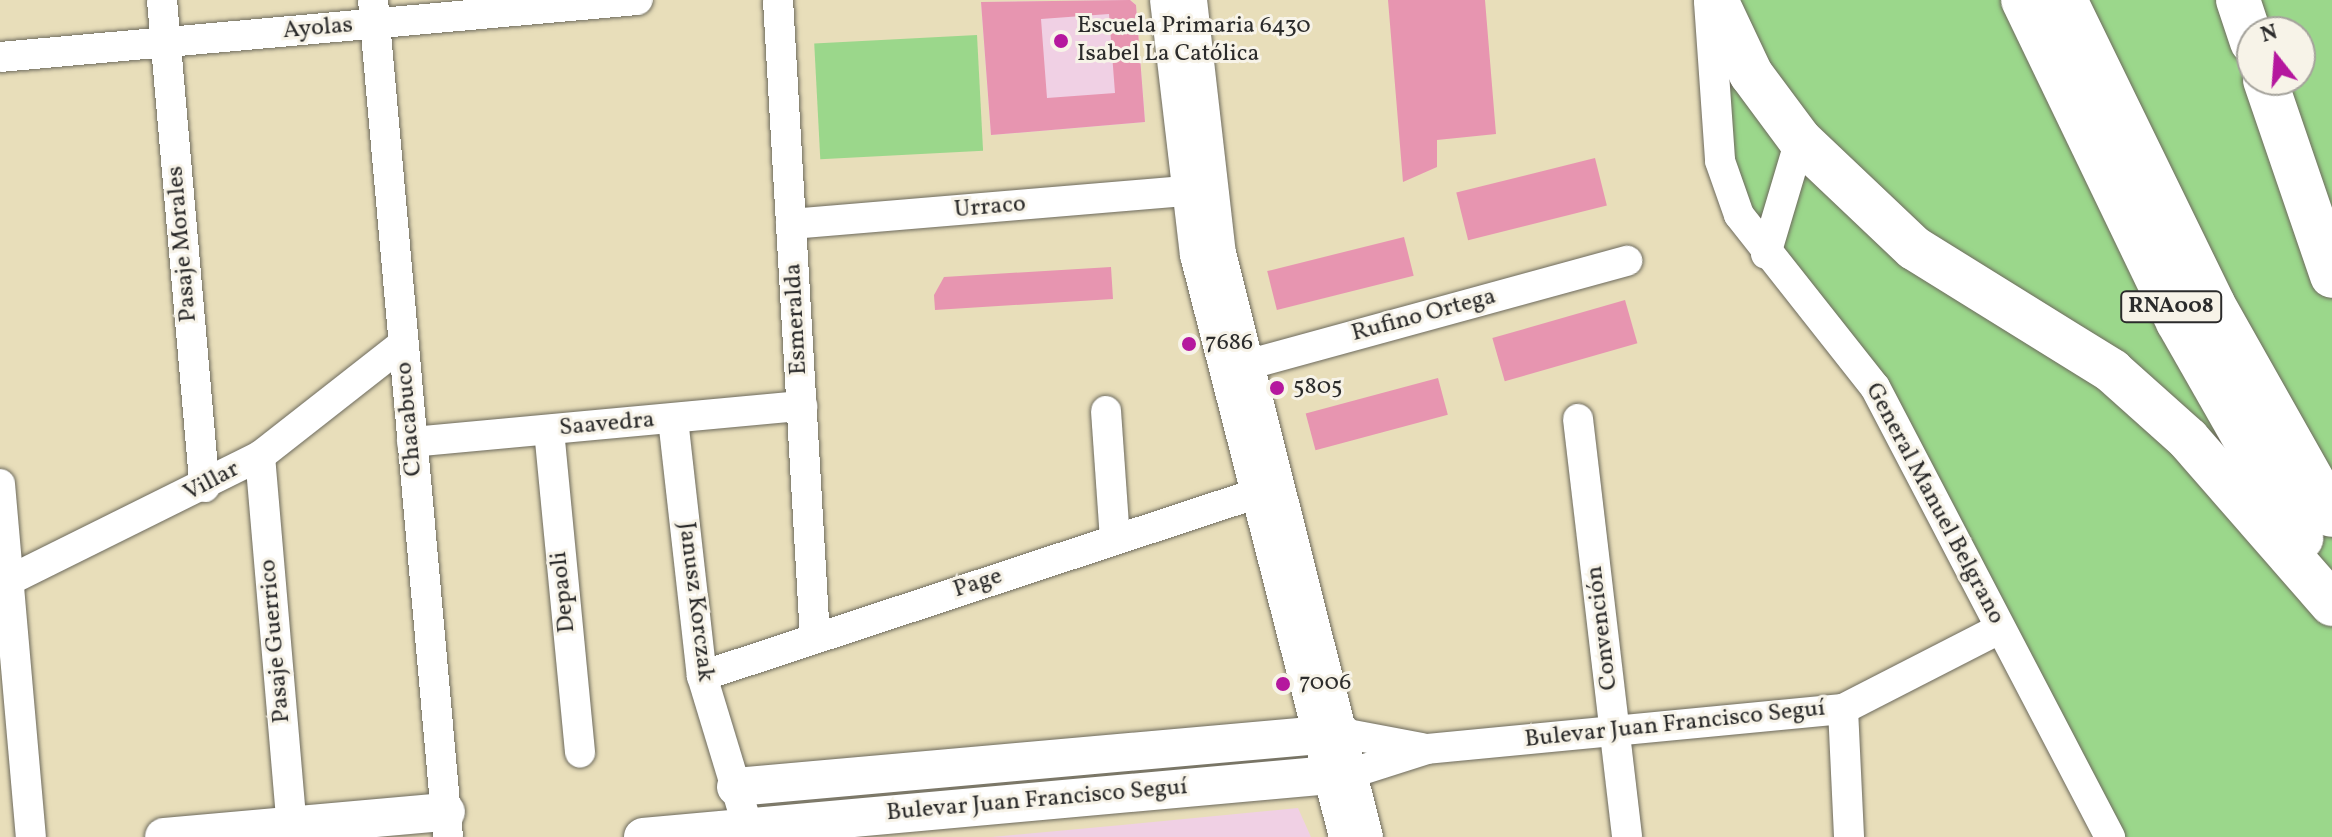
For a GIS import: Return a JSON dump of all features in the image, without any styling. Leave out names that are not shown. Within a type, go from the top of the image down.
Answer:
[{"type":"highway","points":[[1716,0],[1751,74],[1800,140],[1914,248],[2112,371],[2188,439],[2332,604]]},
{"type":"highway","name":"RNA008","points":[[2046,4],[2332,515]]},
{"type":"highway","name":"RNA008","points":[[2046,4],[2178,322],[2332,590]]},
{"type":"highway","points":[[2270,96],[2332,276]]},
{"type":"main road","name":"Bulevar Juan Francisco Seguí","points":[[736,787],[1330,734]]},
{"type":"main road","name":"Bulevar Juan Francisco Seguí","points":[[643,837],[1340,774]]},
{"type":"main road","points":[[164,837],[292,826],[447,825]]},
{"type":"street","name":"Pasaje Morales","points":[[162,0],[205,487]]},
{"type":"street","name":"Ayolas","points":[[0,57],[165,43],[374,12],[637,0]]},
{"type":"street","name":"Esmeralda","points":[[778,0],[815,637]]},
{"type":"street","points":[[1165,0],[1195,255],[1234,368],[1340,774],[1368,837]]},
{"type":"street","points":[[1192,0],[1234,368],[1255,494],[1330,734]]},
{"type":"street","name":"General Manuel Belgrano","points":[[1709,0],[1720,161],[1739,215],[1766,254],[1875,387],[2110,837]]},
{"type":"street","name":"Chacabuco","points":[[374,12],[447,825]]},
{"type":"street","points":[[1766,254],[1800,140]]},
{"type":"street","name":"Urraco","points":[[791,224],[1188,191]]},
{"type":"street","name":"Rufino Ortega","points":[[1234,368],[1627,261]]},
{"type":"street","name":"Villar","points":[[4,583],[205,487],[260,456],[403,344]]},
{"type":"street","name":"Saavedra","points":[[412,442],[802,406]]},
{"type":"street","points":[[1106,411],[1115,539]]},
{"type":"street","name":"Janusz Korczak","points":[[673,419],[702,676],[748,827]]},
{"type":"street","name":"Convención","points":[[1578,419],[1627,837]]},
{"type":"street","name":"Depaoli","points":[[549,430],[580,753]]},
{"type":"street","name":"Pasaje Guerrico","points":[[260,456],[292,826]]},
{"type":"street","points":[[0,484],[4,583],[31,837]]},
{"type":"street","name":"Page","points":[[702,676],[1255,494]]},
{"type":"street","name":"Bulevar Juan Francisco Seguí","points":[[1340,774],[1427,749],[1843,709],[1999,629]]},
{"type":"street","points":[[1843,709],[1849,837]]},
{"type":"street","name":"Bulevar Juan Francisco Seguí","points":[[1330,734],[1427,749]]},
{"type":"street","points":[[1340,774],[1344,837]]},
{"type":"shaded area","name":"Escuela Primaria 6430 Isabel La Católica","points":[[1130,0],[1136,5],[1145,122],[991,135],[981,2]]},
{"type":"shaded area","points":[[1298,808],[1311,837],[992,837],[1122,825]]},
{"type":"green space","points":[[1709,0],[2332,0],[2332,837],[2110,837],[1875,387],[1739,215]]},
{"type":"green space","points":[[977,35],[983,151],[820,159],[814,44]]},
{"type":"building","name":"Escuela Primaria 6430 Isabel La Católica","points":[[1130,0],[1136,5],[1145,122],[991,135],[981,2]],"holes":[[[1109,14],[1115,93],[1047,98],[1041,19]]]},
{"type":"building","points":[[1388,0],[1485,0],[1496,134],[1437,140],[1437,167],[1403,182]]},
{"type":"building","points":[[1595,158],[1607,206],[1468,240],[1456,193]]},
{"type":"building","points":[[1404,237],[1414,276],[1277,310],[1267,271]]},
{"type":"building","points":[[1111,267],[1113,299],[935,310],[934,295],[944,277]]},
{"type":"building","points":[[1625,300],[1637,343],[1505,381],[1492,338]]},
{"type":"building","points":[[1438,378],[1448,415],[1316,450],[1306,413]]},
{"type":"place","name":"Escuela Primaria 6430 Isabel La Católica","points":[[1061,41]]},
{"type":"place","name":"7686","points":[[1189,344]]},
{"type":"place","name":"5805","points":[[1277,388]]},
{"type":"place","name":"7006","points":[[1283,684]]}]
